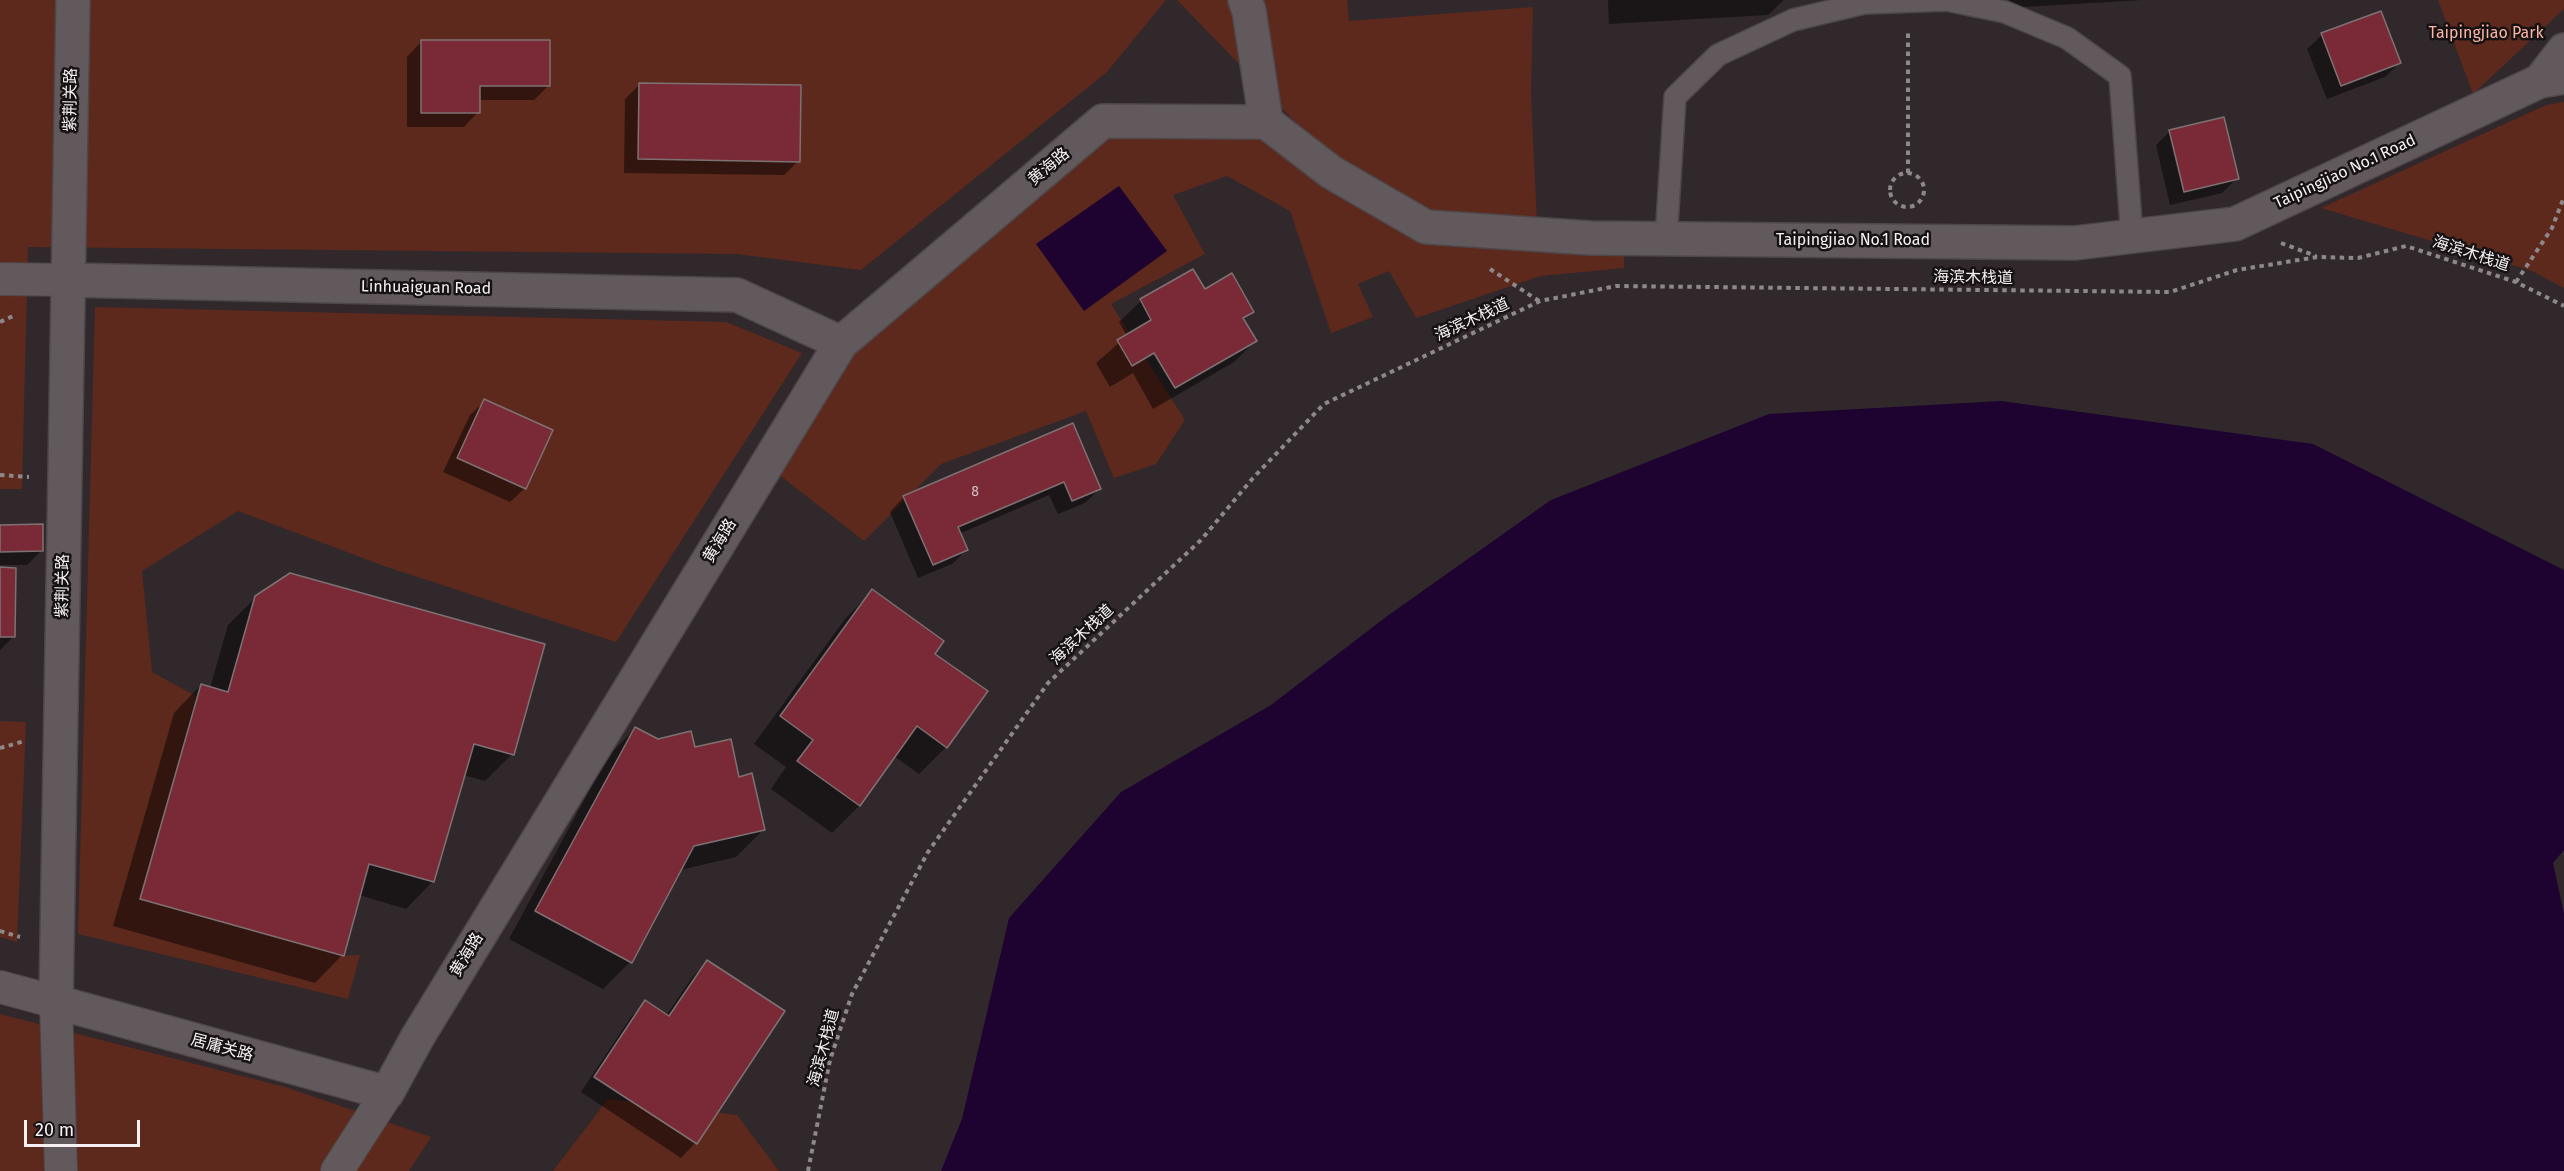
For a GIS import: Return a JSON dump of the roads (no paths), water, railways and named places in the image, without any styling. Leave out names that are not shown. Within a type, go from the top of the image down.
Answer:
[{"type":"street","name":"紫荆关路","points":[[61,1171],[56,1002],[73,0]]},
{"type":"street","points":[[1245,0],[1249,11],[1266,123]]},
{"type":"street","points":[[2552,79],[2564,50]]},
{"type":"street","name":"Taipingjiao No.1 Road","points":[[1266,123],[1331,172],[1426,227],[1666,240],[2075,243],[2235,225],[2552,79]]},
{"type":"street","name":"黄海路","points":[[337,1171],[387,1093],[417,1038],[841,343],[1103,121],[1266,123]]},
{"type":"street","name":"Linhuaiguan Road","points":[[0,279],[737,295],[841,343]]},
{"type":"street","points":[[0,987],[56,1002]]},
{"type":"street","name":"居庸关路","points":[[56,1002],[387,1093]]},
{"type":"lane","points":[[1666,240],[1675,97],[1718,55],[1793,20],[1864,3],[1946,0],[2005,12],[2067,38],[2120,76],[2132,237]]},
{"type":"park label","name":"Taipingjiao Park","points":[[2486,34]]}]
